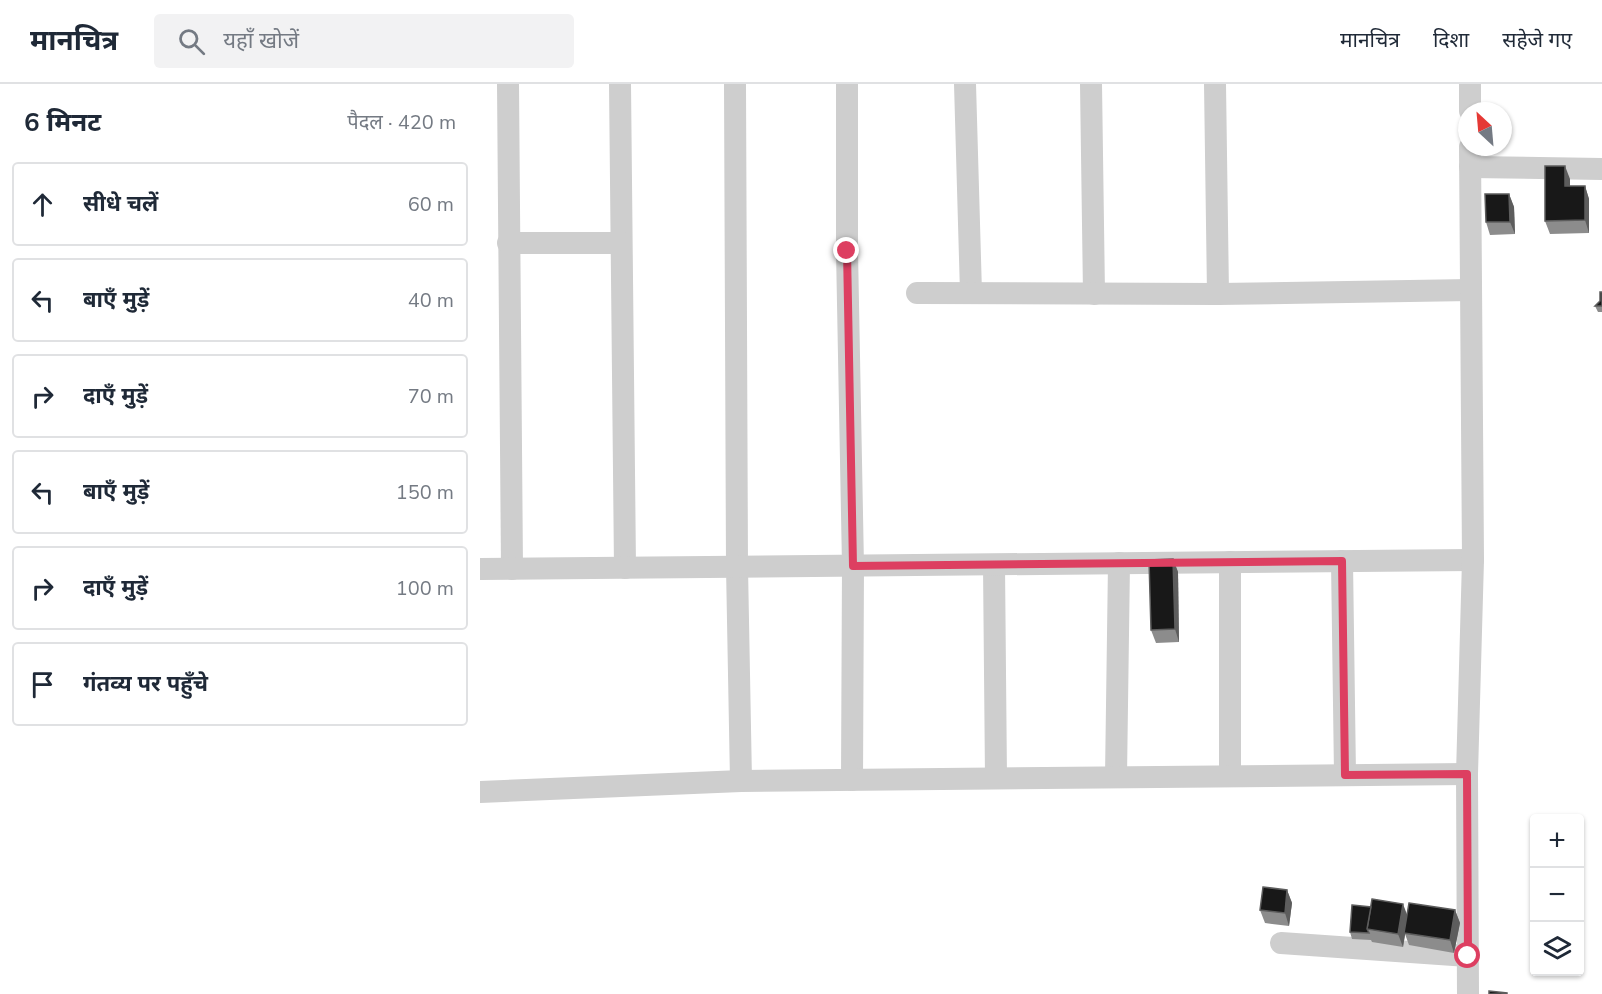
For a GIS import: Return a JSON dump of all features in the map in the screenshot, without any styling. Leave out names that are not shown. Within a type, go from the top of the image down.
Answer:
[{"type":"street","points":[[508,84],[512,569]]},
{"type":"street","points":[[620,84],[625,568]]},
{"type":"street","points":[[735,84],[737,567],[741,782]]},
{"type":"street","points":[[847,84],[847,251],[853,566],[852,780]]},
{"type":"street","points":[[965,84],[971,293]]},
{"type":"street","points":[[1091,84],[1094,294]]},
{"type":"street","points":[[1215,84],[1218,294]]},
{"type":"street","points":[[1470,84],[1470,102]]},
{"type":"street","points":[[1468,994],[1467,774],[1473,560],[1470,157],[1602,169]]},
{"type":"street","points":[[508,243],[621,243]]},
{"type":"street","points":[[917,293],[1218,294],[1471,290]]},
{"type":"street","points":[[480,568],[1473,560]]},
{"type":"street","points":[[1342,561],[1345,775]]},
{"type":"street","points":[[1230,562],[1230,776]]},
{"type":"street","points":[[1116,777],[1119,563]]},
{"type":"street","points":[[994,565],[996,778]]},
{"type":"street","points":[[480,792],[741,782],[1467,774]]},
{"type":"street","points":[[1281,943],[1468,956]]},
{"type":"building","points":[[1545,166],[1565,166],[1565,186],[1585,186],[1585,220],[1545,221]]},
{"type":"building","points":[[1485,194],[1509,194],[1510,222],[1486,222]]},
{"type":"building","points":[[1600,292],[1602,292],[1602,306],[1595,306],[1600,301]]},
{"type":"building","points":[[1173,559],[1175,629],[1151,630],[1149,560]]},
{"type":"building","points":[[1263,887],[1287,890],[1285,913],[1260,910]]},
{"type":"building","points":[[1372,899],[1403,904],[1398,934],[1367,929]]},
{"type":"building","points":[[1409,903],[1455,910],[1450,940],[1404,933]]},
{"type":"building","points":[[1352,905],[1371,907],[1367,929],[1369,933],[1350,932]]},
{"type":"building","points":[[1489,991],[1507,993],[1507,994],[1489,994]]},
{"type":"route","points":[[847,251],[853,566],[1342,561],[1345,775],[1467,774],[1468,956]]}]
